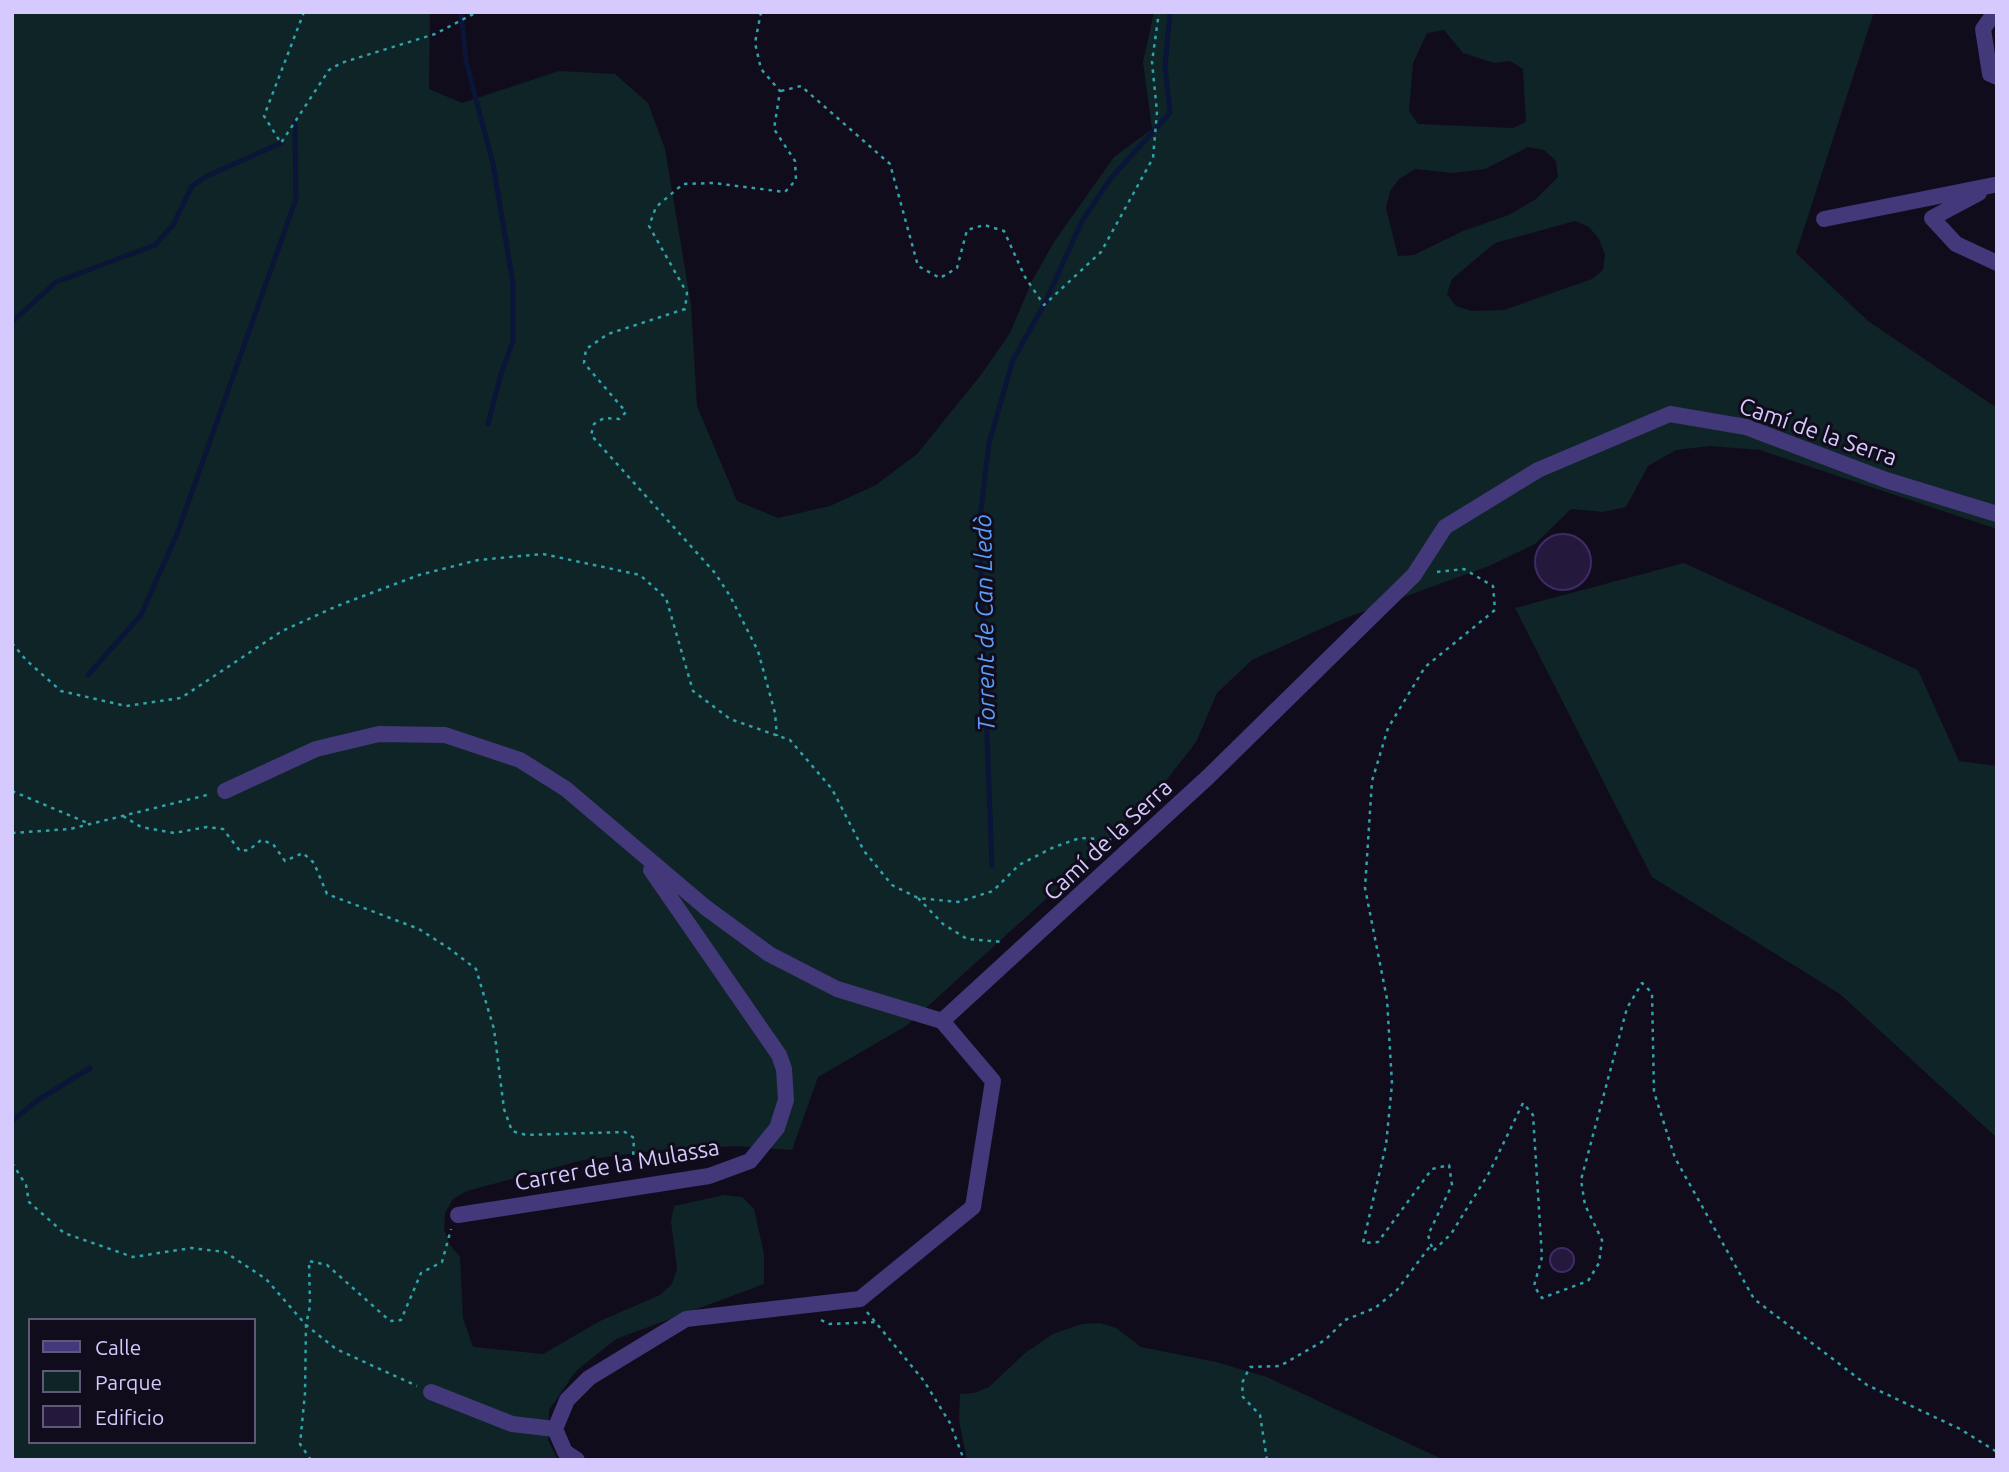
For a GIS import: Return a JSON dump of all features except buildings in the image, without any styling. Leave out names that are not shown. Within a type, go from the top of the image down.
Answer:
[{"type":"street","points":[[1995,12],[1983,29],[1990,74],[1997,77]]},
{"type":"street","points":[[1824,219],[1995,186]]},
{"type":"street","points":[[1995,186],[1932,218],[1955,244],[1997,263]]},
{"type":"street","name":"Camí de la Serra","points":[[942,1021],[1149,835],[1414,575],[1445,527],[1538,470],[1670,414],[1746,427],[1886,480],[1997,514]]},
{"type":"street","points":[[225,791],[316,749],[379,734],[445,735],[520,760],[566,789],[705,907],[769,954],[837,989],[942,1021],[993,1081],[973,1207],[860,1299],[686,1319],[589,1378],[567,1399],[555,1429],[565,1451],[577,1460]]},
{"type":"street","name":"Carrer de la Mulassa","points":[[458,1215],[709,1175],[736,1168],[758,1154],[784,1113],[784,1069],[772,1042],[636,849]]},
{"type":"street","points":[[431,1392],[512,1424],[555,1429]]},
{"type":"path","points":[[304,12],[264,116],[281,143],[329,70],[341,63],[435,34],[477,12]]},
{"type":"path","points":[[761,12],[755,43],[761,69],[780,91],[774,129],[795,161],[796,180],[785,192],[713,183],[683,184],[656,207],[649,226],[687,293],[685,309],[608,334],[586,349],[584,363],[626,412],[619,419],[604,418],[594,424],[591,435],[715,573],[730,596],[758,651],[778,736]]},
{"type":"path","points":[[780,91],[802,86],[890,163],[918,266],[940,278],[957,268],[967,230],[984,225],[1004,231],[1025,277],[1044,305],[1101,252],[1153,158],[1157,112],[1152,62],[1159,12]]},
{"type":"path","points":[[12,643],[26,660],[61,691],[126,705],[181,698],[282,631],[337,606],[419,575],[466,563],[543,554],[640,575],[666,598],[693,691],[730,719],[790,740],[832,789],[864,852],[892,885],[918,898],[943,924],[967,939],[1026,945]]},
{"type":"path","points":[[1414,575],[1464,569],[1493,586],[1494,610],[1425,667],[1388,728],[1372,781],[1365,888],[1387,999],[1392,1084],[1387,1146],[1363,1243],[1378,1242],[1433,1169],[1449,1165],[1452,1185],[1429,1235],[1433,1251],[1451,1234],[1489,1173],[1523,1103],[1533,1115],[1542,1257],[1534,1286],[1542,1298],[1588,1281],[1599,1262],[1602,1240],[1585,1205],[1581,1180],[1627,1007],[1642,983],[1652,993],[1654,1092],[1675,1158],[1754,1299],[1867,1385],[1960,1429],[1997,1452]]},
{"type":"path","points":[[12,791],[90,824]]},
{"type":"path","points":[[12,833],[90,824],[225,791]]},
{"type":"path","points":[[124,816],[141,827],[174,833],[207,827],[223,829],[240,851],[249,850],[261,839],[273,844],[285,860],[303,853],[314,863],[327,894],[419,929],[450,949],[476,970],[494,1029],[503,1109],[512,1131],[526,1135],[625,1132],[634,1138],[633,1158],[606,1180]]},
{"type":"path","points":[[918,898],[958,902],[993,891],[1019,865],[1080,838],[1124,841],[1149,835]]},
{"type":"path","points":[[12,1163],[26,1185],[29,1202],[64,1233],[133,1257],[191,1248],[225,1252],[267,1279],[306,1325],[336,1349],[431,1392]]},
{"type":"path","points":[[311,1460],[300,1444],[305,1393],[306,1325],[310,1306],[309,1261],[327,1265],[390,1321],[401,1320],[421,1273],[442,1262],[452,1225],[458,1215]]},
{"type":"path","points":[[1267,1460],[1260,1415],[1243,1397],[1242,1383],[1250,1367],[1280,1366],[1325,1340],[1345,1320],[1375,1308],[1397,1290],[1431,1245]]},
{"type":"path","points":[[813,1304],[816,1314],[829,1324],[876,1322],[924,1381],[950,1423],[964,1460]]},
{"type":"green space","points":[[12,12],[430,12],[429,89],[462,103],[559,71],[615,74],[648,103],[665,149],[691,305],[697,406],[737,501],[778,518],[830,506],[876,485],[917,454],[981,375],[1010,333],[1032,281],[1054,242],[1114,157],[1152,129],[1143,62],[1154,12],[1874,12],[1796,253],[1868,321],[1997,408],[1997,529],[1760,450],[1710,446],[1676,450],[1648,466],[1626,507],[1603,512],[1571,509],[1535,544],[1489,566],[1343,619],[1252,660],[1217,693],[1196,742],[1165,782],[1057,889],[906,1026],[818,1077],[792,1150],[736,1146],[659,1150],[583,1160],[467,1191],[453,1199],[445,1213],[444,1229],[450,1245],[460,1257],[463,1318],[473,1347],[543,1354],[600,1321],[660,1295],[672,1284],[677,1269],[671,1221],[674,1206],[724,1195],[742,1197],[754,1209],[764,1254],[764,1284],[616,1339],[576,1371],[549,1410],[548,1440],[558,1460],[12,1460]],"holes":[[[1444,30],[1463,53],[1494,63],[1510,61],[1523,69],[1526,122],[1513,128],[1418,124],[1409,111],[1413,63],[1427,33]],[[1528,147],[1544,150],[1556,161],[1558,177],[1536,199],[1509,215],[1463,231],[1414,255],[1398,256],[1386,208],[1390,191],[1399,179],[1415,169],[1453,173],[1485,169]],[[1575,221],[1589,227],[1599,239],[1605,255],[1603,270],[1592,279],[1504,310],[1472,311],[1456,306],[1447,294],[1452,279],[1495,243]]]},
{"type":"green space","points":[[1684,563],[1918,670],[1959,761],[1997,766],[1997,1138],[1840,994],[1652,877],[1515,608]]},
{"type":"green space","points":[[1100,1323],[1116,1328],[1141,1347],[1216,1362],[1267,1377],[1444,1460],[967,1460],[959,1420],[960,1394],[974,1393],[989,1387],[1025,1353],[1053,1334],[1082,1324]]},
{"type":"waterway","points":[[461,12],[466,61],[493,164],[513,283],[513,341],[488,424]]},
{"type":"waterway","name":"Torrent de Can Lledò","points":[[992,866],[979,527],[989,443],[1013,360],[1044,305],[1082,221],[1111,178],[1170,113],[1165,67],[1170,12]]},
{"type":"waterway","points":[[88,675],[141,615],[177,534],[296,199],[295,122]]},
{"type":"waterway","points":[[12,322],[56,282],[155,245],[173,225],[192,186],[207,176],[281,143]]},
{"type":"waterway","points":[[12,1121],[38,1100],[90,1068]]}]
